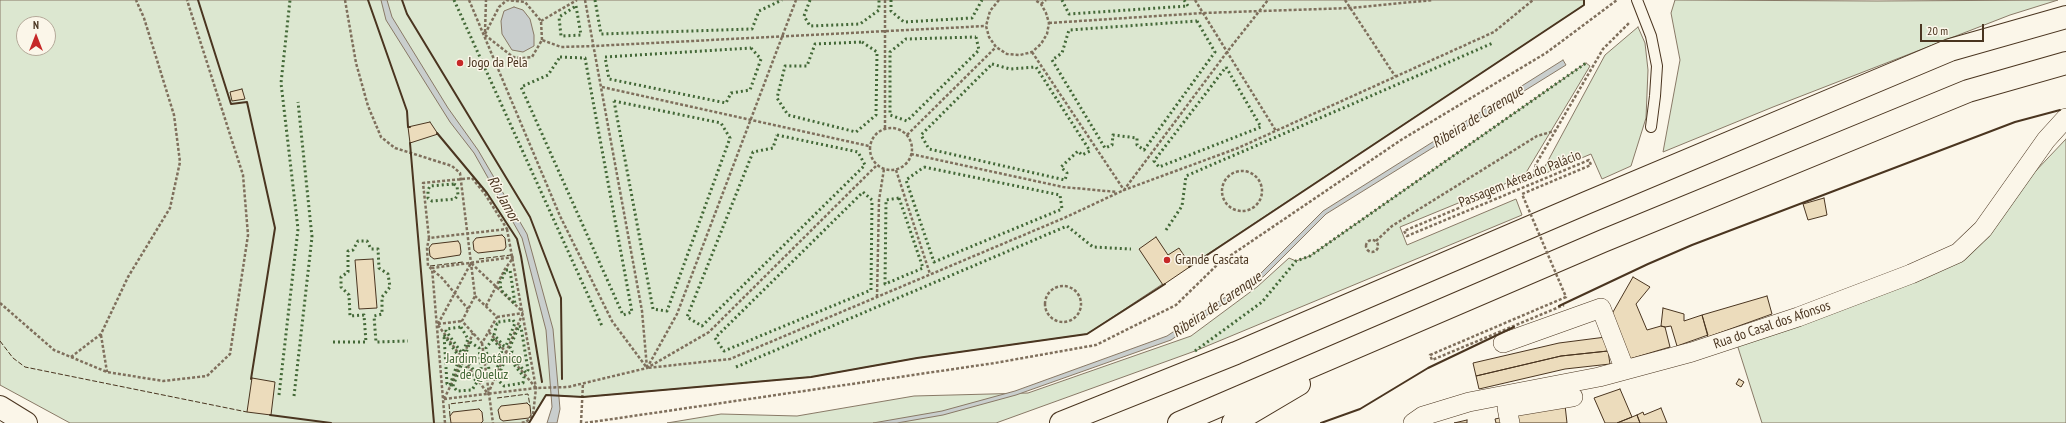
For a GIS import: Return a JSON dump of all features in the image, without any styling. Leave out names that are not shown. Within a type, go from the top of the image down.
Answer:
[{"type":"highway","points":[[1061,423],[1236,354],[1578,206],[1950,50],[2066,17]]},
{"type":"highway","points":[[1179,423],[1602,241],[1968,91],[2066,63]]},
{"type":"highway","points":[[1233,423],[1377,337]]},
{"type":"highway","points":[[0,407],[26,423]]},
{"type":"street","name":"Rua do Casal dos Afonsos","points":[[1413,423],[1423,416],[1469,402],[1592,378],[1692,352],[1798,317],[1911,274],[1958,253],[1983,229],[2046,140],[2066,118]]},
{"type":"street","points":[[1503,343],[1601,308],[1625,370]]},
{"type":"street","points":[[1510,423],[1507,408],[1573,397]]},
{"type":"lane","points":[[1637,0],[1651,36],[1657,66],[1656,96],[1651,127]]},
{"type":"path","points":[[71,357],[101,334],[128,277],[170,208],[180,162],[174,115],[144,18],[136,0]]},
{"type":"path","points":[[0,302],[54,350],[107,372],[163,381],[207,376],[230,354],[248,235],[243,175],[187,0]]},
{"type":"path","points":[[345,0],[356,63],[368,106],[381,137],[395,148],[452,166],[460,173],[475,296],[462,321]]},
{"type":"path","points":[[469,0],[560,216],[612,321],[647,368]]},
{"type":"path","points":[[484,35],[486,0]]},
{"type":"path","points":[[507,0],[525,2],[541,22],[542,40],[532,56],[513,57],[484,35],[499,7],[507,0]]},
{"type":"path","points":[[541,22],[577,0]]},
{"type":"path","points":[[585,0],[642,311],[647,368]]},
{"type":"path","points":[[647,368],[677,314],[796,0]]},
{"type":"path","points":[[884,128],[886,31],[885,0]]},
{"type":"path","points":[[999,0],[990,11],[986,26],[989,37],[996,47],[1007,54],[1020,56],[1032,52],[1041,44],[1047,34],[1049,23],[1041,4],[1035,0]]},
{"type":"path","points":[[1041,4],[1046,0]]},
{"type":"path","points":[[1195,0],[1276,131]]},
{"type":"path","points":[[1124,190],[1258,11],[1268,0]]},
{"type":"path","points":[[1345,0],[1395,76]]},
{"type":"path","points":[[1049,23],[1203,13],[1350,8],[1433,0]]},
{"type":"path","points":[[444,399],[536,388],[568,387],[647,368],[730,359],[1064,218],[1117,192],[1238,148],[1494,32],[1533,0]]},
{"type":"path","points":[[585,423],[995,363],[1096,345],[1176,305],[1225,260],[1401,140],[1546,53],[1617,0]]},
{"type":"path","points":[[1376,241],[1378,246],[1377,250],[1372,252],[1368,250],[1366,245],[1368,242],[1376,241],[1392,226],[1537,136],[1558,130],[1603,49],[1641,10]]},
{"type":"path","points":[[542,40],[561,46],[594,46],[986,26]]},
{"type":"path","points":[[907,134],[996,47]]},
{"type":"path","points":[[1032,52],[1124,190]]},
{"type":"path","points":[[602,87],[869,146]]},
{"type":"path","points":[[884,128],[897,128],[907,134],[911,144],[911,154],[906,164],[896,170],[884,169],[877,165],[871,157],[869,146],[872,138],[877,132],[884,128]]},
{"type":"path","name":"Passagem Aérea do Palácio","points":[[1558,130],[1536,164],[1533,177],[1404,231],[1407,236],[1589,160],[1591,165],[1522,194],[1566,297],[1430,354],[1432,360],[1564,305]]},
{"type":"path","points":[[911,154],[1063,188],[1117,192]]},
{"type":"path","points":[[647,368],[709,332],[877,165]]},
{"type":"path","points":[[877,297],[879,200],[884,169]]},
{"type":"path","points":[[896,170],[930,274]]},
{"type":"path","points":[[1242,171],[1249,172],[1259,181],[1262,192],[1260,199],[1250,209],[1241,211],[1234,209],[1224,200],[1222,185],[1230,174],[1242,171]]},
{"type":"path","points":[[468,309],[432,268],[428,266],[427,248],[429,238],[423,183],[472,178],[485,194],[507,229],[514,257],[536,388],[533,415],[526,422],[520,423]]},
{"type":"path","points":[[429,238],[507,229]]},
{"type":"path","points":[[432,268],[514,257]]},
{"type":"path","points":[[486,306],[505,269],[514,257]]},
{"type":"path","points":[[471,263],[523,313]]},
{"type":"path","points":[[438,324],[471,263]]},
{"type":"path","points":[[432,268],[438,324],[445,423]]},
{"type":"path","points":[[1057,287],[1070,287],[1079,296],[1081,302],[1079,313],[1069,321],[1058,321],[1052,317],[1046,307],[1048,295],[1057,287]]},
{"type":"path","points":[[475,296],[497,317]]},
{"type":"path","points":[[497,317],[523,313]]},
{"type":"path","points":[[488,394],[523,313]]},
{"type":"path","points":[[482,343],[497,317]]},
{"type":"path","points":[[438,324],[462,321]]},
{"type":"path","points":[[462,321],[482,343],[493,423]]},
{"type":"path","points":[[438,324],[488,394]]},
{"type":"path","points":[[489,332],[536,388]]},
{"type":"path","points":[[444,399],[473,333]]},
{"type":"path","points":[[101,334],[107,372]]},
{"type":"path","points":[[581,423],[583,383]]},
{"type":"green space","name":"Jardim Botânico de Queluz","points":[[0,0],[1584,0],[1584,5],[1087,334],[917,358],[811,377],[583,397],[546,395],[529,423],[70,423],[0,385]]},
{"type":"green space","points":[[1675,0],[2058,0],[2010,15],[1773,107],[1663,152],[1680,60],[1671,13]]},
{"type":"green space","points":[[1638,27],[1645,43],[1648,70],[1646,118],[1631,166],[1602,179],[1591,154],[1546,173],[1543,170],[1605,55]]},
{"type":"green space","points":[[1586,63],[1590,66],[1524,176],[1400,227],[1407,245],[1516,199],[1522,215],[1195,351],[996,423],[667,423],[721,414],[797,416],[914,396],[1028,393],[1191,336],[1257,287],[1289,258],[1296,261],[1310,256]]},
{"type":"green space","points":[[2066,139],[2066,423],[1762,423],[1735,338],[1958,253]]},
{"type":"water","name":"Rio Jamor","points":[[381,0],[387,0],[392,17],[448,108],[478,150],[527,234],[553,329],[560,409],[557,423],[547,423],[552,407],[546,330],[522,238],[474,153],[450,122],[386,20]]},
{"type":"water","points":[[514,7],[523,10],[530,19],[534,35],[534,46],[523,52],[512,50],[502,34],[501,21],[504,11]]},
{"type":"water","name":"Ribeira de Carenque","points":[[1563,60],[1566,65],[1326,214],[1264,276],[1171,340],[1016,395],[943,415],[897,423],[873,423],[942,411],[1015,391],[1167,336],[1260,274],[1323,211]]},
{"type":"building","points":[[242,89],[245,99],[232,101],[230,92]]},
{"type":"building","points":[[430,122],[438,134],[410,143],[408,127]]},
{"type":"building","points":[[1824,198],[1827,215],[1808,220],[1803,204]]},
{"type":"building","points":[[502,235],[505,238],[506,247],[504,250],[478,253],[474,250],[473,242],[476,238]]},
{"type":"building","name":"Grande Cascata","points":[[1156,237],[1168,255],[1179,248],[1191,266],[1163,285],[1139,249]]},
{"type":"building","points":[[458,241],[460,244],[460,255],[434,259],[430,256],[429,248],[432,244]]},
{"type":"building","points":[[373,259],[377,308],[359,309],[355,260]]},
{"type":"building","points":[[1633,277],[1650,287],[1636,304],[1647,330],[1661,326],[1665,327],[1670,347],[1626,360],[1609,319]]},
{"type":"building","points":[[1767,296],[1772,314],[1708,337],[1702,315]]},
{"type":"building","points":[[1663,308],[1684,314],[1684,321],[1702,315],[1708,335],[1677,346],[1671,326],[1661,326]]},
{"type":"building","points":[[1606,337],[1608,351],[1561,356],[1476,376],[1473,363],[1559,343]]},
{"type":"building","points":[[1608,351],[1610,364],[1565,369],[1479,389],[1476,376],[1561,356]]},
{"type":"building","points":[[252,378],[275,382],[271,415],[247,412]]},
{"type":"building","points":[[1739,379],[1744,382],[1741,387],[1736,384]]},
{"type":"building","points":[[1620,389],[1632,417],[1617,423],[1605,423],[1594,398]]},
{"type":"building","points":[[527,403],[530,406],[531,415],[529,418],[503,421],[500,419],[498,410],[501,406]]},
{"type":"building","points":[[1565,405],[1567,423],[1512,423],[1510,414]]},
{"type":"building","points":[[1661,408],[1667,423],[1640,423],[1637,415],[1643,412],[1644,415]]},
{"type":"building","points":[[479,409],[482,412],[483,421],[481,423],[451,423],[450,416],[453,412]]},
{"type":"building","points":[[1637,415],[1640,423],[1617,423]]},
{"type":"building","points":[[1504,417],[1505,423],[1496,423],[1495,419]]},
{"type":"building","points":[[1467,420],[1467,423],[1454,423]]},
{"type":"hedge","points":[[279,395],[298,229],[281,83],[290,0]]},
{"type":"hedge","points":[[454,0],[602,326]]},
{"type":"hedge","points":[[595,0],[601,34],[752,29],[759,11],[782,0]]},
{"type":"hedge","points":[[810,0],[804,16],[810,26],[860,24],[879,10],[879,0]]},
{"type":"hedge","points":[[891,0],[891,11],[904,22],[972,18],[982,0]]},
{"type":"hedge","points":[[1062,0],[1069,14],[1188,6],[1184,0]]},
{"type":"hedge","points":[[576,6],[581,35],[561,36],[559,17],[576,6]]},
{"type":"hedge","points":[[1197,21],[1215,52],[1144,150],[1137,145],[1137,138],[1113,135],[1112,145],[1105,148],[1052,60],[1062,53],[1069,30],[1197,21]]},
{"type":"hedge","points":[[976,37],[979,50],[907,121],[890,115],[890,52],[906,39],[976,37]]},
{"type":"hedge","points":[[862,42],[877,52],[876,115],[856,132],[788,115],[777,98],[785,66],[807,66],[815,44],[862,42]]},
{"type":"hedge","points":[[1166,230],[1182,206],[1186,176],[1493,43]]},
{"type":"hedge","points":[[751,48],[761,59],[750,90],[731,93],[726,103],[609,79],[605,57],[751,48]]},
{"type":"hedge","points":[[560,57],[585,58],[632,312],[623,315],[521,87],[548,75],[560,57]]},
{"type":"hedge","points":[[1195,351],[1262,302],[1296,261],[1310,256],[1586,63]]},
{"type":"hedge","points":[[992,64],[1010,69],[1036,67],[1090,151],[1082,155],[1078,151],[1061,167],[1067,173],[1065,180],[929,149],[921,135],[992,64]]},
{"type":"hedge","points":[[1226,67],[1261,127],[1159,167],[1154,161],[1226,67]]},
{"type":"hedge","points":[[614,101],[721,123],[730,138],[667,311],[653,309],[614,101]]},
{"type":"hedge","points":[[294,396],[312,237],[298,102]]},
{"type":"hedge","points":[[777,135],[858,152],[865,165],[702,326],[687,317],[753,152],[773,148],[777,135]]},
{"type":"hedge","points":[[924,167],[1060,195],[1062,209],[934,262],[906,180],[924,167]]},
{"type":"hedge","points":[[454,184],[457,186],[458,195],[455,199],[432,201],[428,198],[428,190],[430,186],[454,184]]},
{"type":"hedge","points":[[863,192],[872,200],[871,290],[724,351],[715,338],[863,192]]},
{"type":"hedge","points":[[899,198],[923,268],[885,284],[886,200],[899,198]]},
{"type":"hedge","points":[[736,367],[1067,226],[1093,247],[1131,249]]},
{"type":"hedge","points":[[333,342],[366,342],[364,315],[350,316],[349,295],[341,287],[341,277],[348,272],[348,251],[353,250],[358,241],[367,241],[371,249],[378,249],[379,268],[388,274],[390,287],[382,297],[382,314],[374,316],[376,342],[408,341]]},
{"type":"hedge","points":[[506,270],[510,270],[515,304],[501,290],[500,283],[506,270]]},
{"type":"hedge","points":[[513,320],[515,323],[506,346],[504,346],[494,335],[497,324],[498,322],[513,320]]},
{"type":"hedge","points":[[519,326],[521,327],[528,370],[526,373],[511,355],[512,351],[510,347],[519,326]]},
{"type":"hedge","points":[[461,327],[468,339],[463,352],[461,352],[446,331],[446,329],[461,327]]},
{"type":"hedge","points":[[444,335],[458,355],[456,358],[458,362],[450,385],[447,384],[444,335]]},
{"type":"hedge","points":[[493,339],[501,349],[502,356],[493,378],[490,377],[486,348],[493,339]]},
{"type":"hedge","points":[[470,342],[479,348],[482,378],[480,379],[467,361],[466,353],[470,342]]},
{"type":"hedge","points":[[508,357],[524,377],[523,383],[504,386],[497,379],[506,358],[508,357]]},
{"type":"hedge","points":[[462,363],[477,382],[472,390],[457,391],[453,386],[462,363]]},
{"type":"fence","points":[[479,259],[511,255]]},
{"type":"fence","points":[[430,266],[463,262]]},
{"type":"fence","points":[[0,341],[13,358],[25,367],[247,412]]},
{"type":"fence","points":[[497,398],[528,394],[530,406]]},
{"type":"fence","points":[[450,416],[449,404],[482,400]]},
{"type":"wall","points":[[198,0],[231,104],[247,102],[275,228],[251,379]]},
{"type":"wall","points":[[368,0],[407,111],[408,127],[410,127]]},
{"type":"wall","points":[[402,0],[407,14],[530,217],[561,298],[562,379]]},
{"type":"wall","points":[[1189,267],[1584,5],[1584,0]]},
{"type":"wall","points":[[1559,306],[1692,245],[2015,122],[2060,110]]},
{"type":"wall","points":[[437,133],[487,193],[517,239],[542,382]]},
{"type":"wall","points":[[410,143],[434,423]]},
{"type":"wall","points":[[529,423],[546,395],[583,397],[811,377],[917,358],[1087,334],[1165,284]]},
{"type":"wall","points":[[1321,423],[1360,409],[1428,368],[1514,327]]},
{"type":"wall","points":[[270,415],[331,423]]},
{"type":"place","name":"Jogo da Pela","points":[[460,63]]},
{"type":"place","name":"Grande Cascata","points":[[1167,260]]}]
